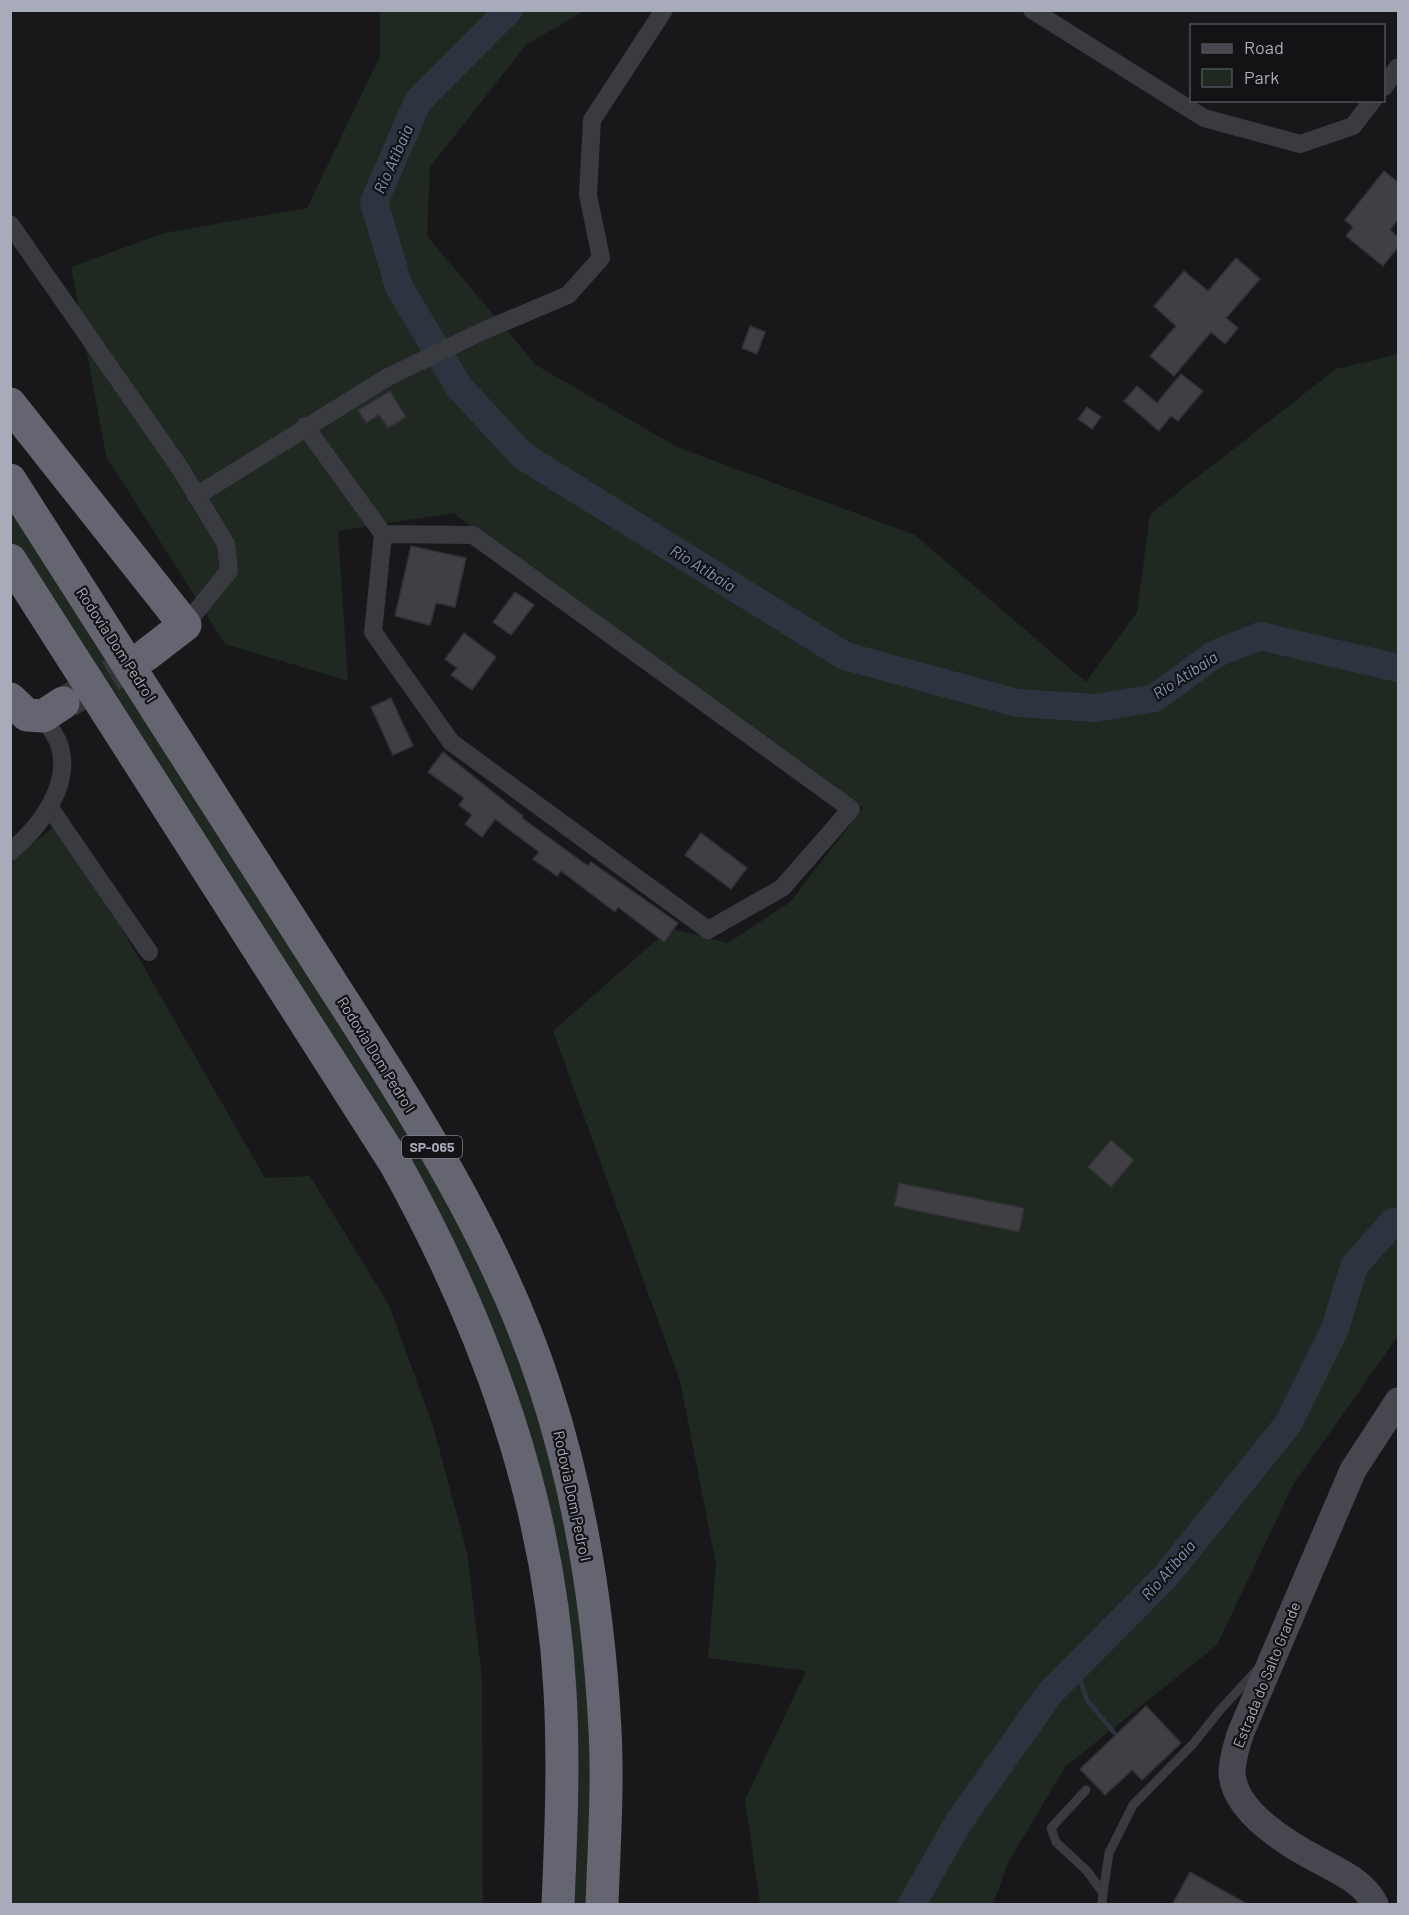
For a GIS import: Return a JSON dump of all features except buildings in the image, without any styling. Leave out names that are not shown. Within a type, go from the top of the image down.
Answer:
[{"type":"highway","points":[[10,405],[184,625],[146,655]]},
{"type":"highway","name":"Rodovia Dom Pedro I","points":[[10,480],[390,1074],[456,1187],[521,1321],[545,1386],[567,1461],[593,1600],[606,1733],[602,1905]]},
{"type":"highway","name":"SP-065","points":[[10,560],[388,1153],[430,1227],[489,1359],[529,1484],[541,1538],[552,1618],[560,1690],[561,1811],[558,1905]]},
{"type":"highway","points":[[10,699],[27,715],[53,710]]},
{"type":"street","points":[[196,495],[388,377],[483,331],[568,295],[602,258],[588,195],[592,120],[664,10]]},
{"type":"street","points":[[1032,10],[1204,118],[1300,144],[1353,126],[1371,102]]},
{"type":"street","points":[[1385,84],[1398,67]]},
{"type":"street","points":[[10,224],[160,439],[226,544],[229,571],[184,625]]},
{"type":"street","points":[[305,426],[383,534],[374,632],[451,742],[708,930],[782,888],[851,809],[473,535],[383,534]]},
{"type":"street","points":[[10,852],[50,808],[60,772],[59,745],[53,710]]},
{"type":"street","points":[[50,808],[149,952]]},
{"type":"street","name":"Estrada do Salto Grande","points":[[1375,1905],[1369,1892],[1354,1879],[1278,1836],[1260,1820],[1237,1788],[1232,1773],[1236,1750],[1353,1470],[1398,1401]]},
{"type":"lane","points":[[1102,1905],[1109,1853],[1133,1805],[1193,1744],[1221,1708],[1276,1650]]},
{"type":"lane","points":[[1086,1790],[1051,1828],[1056,1842],[1087,1871],[1103,1893]]},
{"type":"green space","points":[[380,11],[584,11],[526,45],[430,167],[427,236],[536,365],[677,447],[915,535],[1086,682],[1137,612],[1150,514],[1336,369],[1398,354],[1398,1336],[1293,1485],[1217,1645],[1065,1767],[1008,1863],[993,1904],[760,1904],[745,1800],[806,1671],[708,1658],[716,1564],[680,1381],[553,1031],[670,928],[728,943],[790,902],[863,808],[453,513],[338,531],[348,681],[225,644],[106,456],[71,267],[164,233],[307,208],[380,56]]},
{"type":"green space","points":[[10,497],[389,1090],[525,1357],[586,1600],[593,1904],[568,1904],[572,1792],[503,1367],[57,611],[11,539]]},
{"type":"green space","points":[[60,821],[265,1178],[310,1176],[389,1305],[433,1426],[467,1552],[482,1677],[483,1904],[11,1904],[10,863]]},
{"type":"waterway","name":"Rio Atibaia","points":[[509,10],[418,101],[374,202],[399,287],[459,387],[523,456],[845,656],[1017,703],[1095,708],[1155,698],[1215,654],[1260,636],[1398,668]]},
{"type":"waterway","name":"Rio Atibaia","points":[[912,1904],[958,1823],[1050,1693],[1165,1577],[1288,1424],[1335,1329],[1354,1266],[1393,1222],[1398,1221]]},
{"type":"waterway","points":[[1076,1667],[1087,1700],[1116,1735]]},
{"type":"tunnel","points":[[68,701],[146,655]]}]
